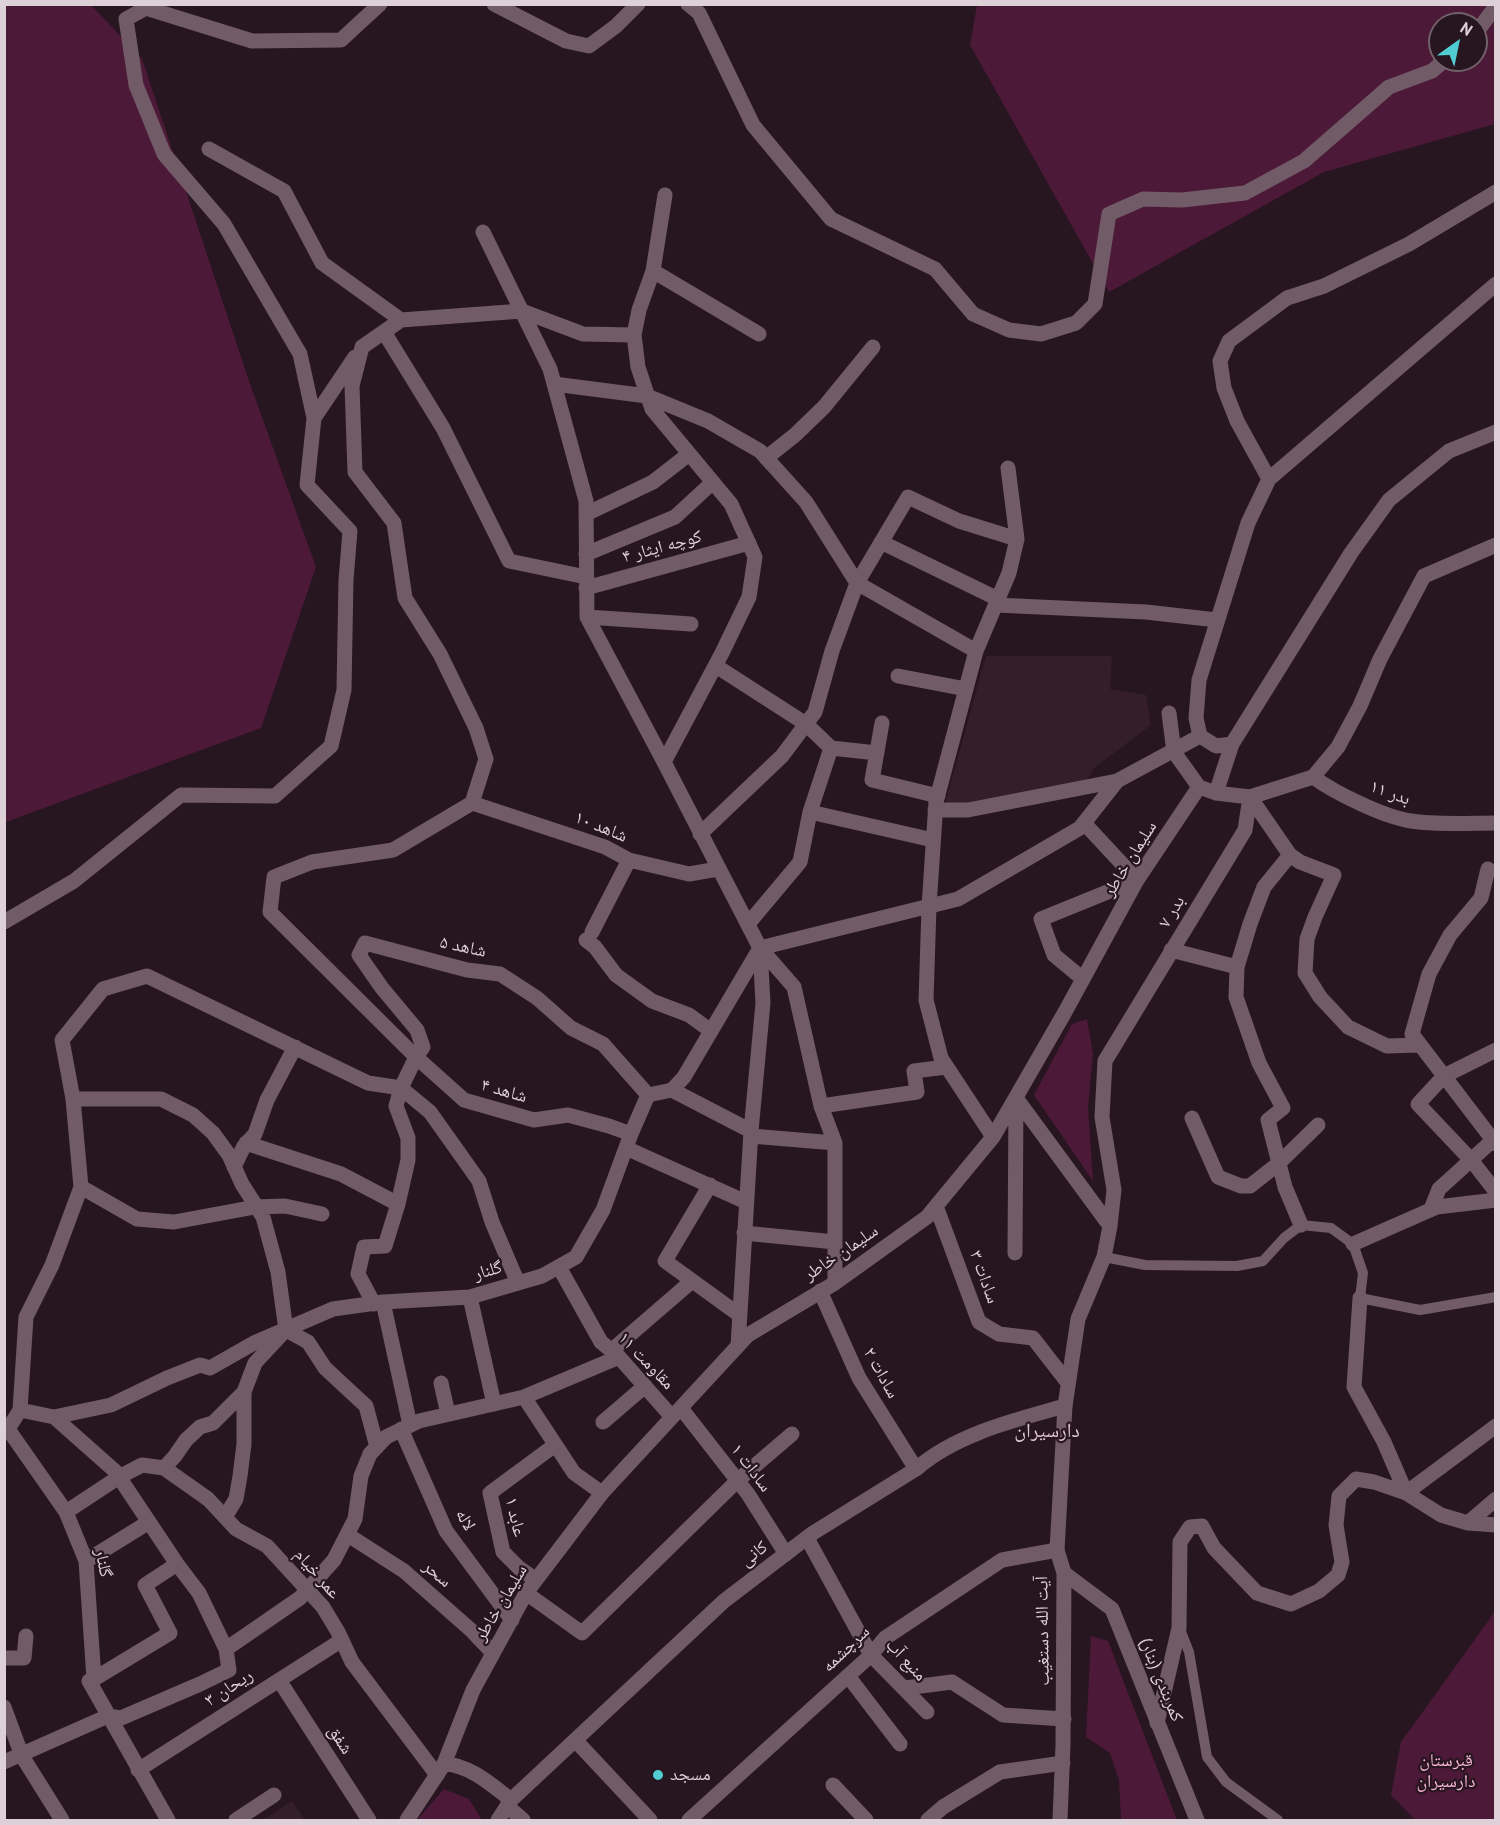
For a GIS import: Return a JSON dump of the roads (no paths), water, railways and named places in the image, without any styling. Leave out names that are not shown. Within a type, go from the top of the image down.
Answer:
[{"type":"street","points":[[4,922],[74,881],[181,795],[275,796],[331,746],[344,690],[346,580],[350,531],[307,485],[314,418],[300,354],[224,224],[164,154],[136,85],[126,19],[146,8],[252,41],[341,40],[380,4]]},
{"type":"street","points":[[494,4],[566,41],[589,46],[616,26],[638,4]]},
{"type":"street","points":[[688,4],[699,13],[753,125],[831,219],[935,269],[974,314],[1010,330],[1041,334],[1076,323],[1095,304],[1109,214],[1143,199],[1182,200],[1245,193],[1304,160],[1389,87],[1429,72]]},
{"type":"street","points":[[208,149],[284,191],[322,263],[401,320]]},
{"type":"street","points":[[1269,479],[1237,421],[1224,388],[1220,361],[1229,341],[1287,298],[1324,286],[1409,244],[1496,192]]},
{"type":"street","points":[[664,195],[653,271],[639,310],[634,336],[638,367],[652,409],[731,504],[755,558],[749,597],[716,666],[664,762]]},
{"type":"street","points":[[483,232],[550,369],[586,501],[587,617],[760,948],[794,987],[821,1106],[835,1143],[835,1283]]},
{"type":"street","points":[[653,271],[759,334]]},
{"type":"street","points":[[1232,744],[1216,746],[1200,736],[1196,718],[1199,680],[1248,523],[1269,479],[1496,284]]},
{"type":"street","points":[[314,418],[362,347],[401,320],[522,311],[584,334],[634,336]]},
{"type":"street","points":[[384,332],[443,428],[509,561],[586,582]]},
{"type":"street","points":[[362,347],[352,386],[355,472],[394,523],[405,598],[440,654],[476,728],[486,759],[472,802]]},
{"type":"street","points":[[766,458],[795,435],[824,407],[873,347]]},
{"type":"street","points":[[554,384],[647,396],[708,421],[760,451],[806,502],[857,583],[976,651]]},
{"type":"street","points":[[1216,793],[1232,744],[1351,553],[1389,500],[1449,451],[1496,432]]},
{"type":"street","points":[[586,514],[653,482],[689,454]]},
{"type":"street","points":[[993,1137],[941,1059],[926,1000],[929,907],[937,803],[976,651],[1009,573],[1017,539],[1008,468]]},
{"type":"street","points":[[586,554],[675,517],[713,482]]},
{"type":"street","points":[[700,834],[782,756],[815,712],[832,651],[857,583],[908,497],[959,521],[1017,539]]},
{"type":"street","points":[[881,542],[997,602],[1146,612],[1217,620]]},
{"type":"street","name":"کوچه ایثار ۴","points":[[586,582],[749,543]]},
{"type":"street","points":[[1169,712],[1174,752],[1199,787],[1216,793],[1250,797],[1313,777],[1338,747],[1360,706],[1380,658],[1424,576],[1496,545]]},
{"type":"street","points":[[587,617],[691,624]]},
{"type":"street","points":[[716,666],[806,724],[831,748],[876,753]]},
{"type":"street","points":[[898,676],[966,689]]},
{"type":"street","points":[[882,723],[872,780],[937,803],[968,810],[1117,781],[1200,736]]},
{"type":"street","points":[[748,924],[800,862],[810,812],[831,748]]},
{"type":"street","name":"بدر ۱۱","points":[[1313,777],[1328,788],[1356,802],[1410,821],[1496,823]]},
{"type":"street","points":[[648,1095],[672,1090],[684,1077],[760,948],[958,899],[1084,824],[1117,781]]},
{"type":"street","name":"سلیمان خاطر","points":[[407,1821],[441,1769],[473,1690],[526,1593],[602,1493],[748,1335],[835,1283],[927,1217],[993,1137],[1137,880],[1199,787]]},
{"type":"street","points":[[1250,797],[1290,855],[1300,862],[1334,875],[1307,939],[1305,973],[1320,996],[1348,1027],[1387,1046],[1419,1045]]},
{"type":"street","name":"بدر ۷","points":[[1065,1406],[1078,1319],[1104,1257],[1110,1226],[1114,1190],[1102,1117],[1105,1061],[1245,830],[1250,797]]},
{"type":"street","name":"شاهد ۱۰","points":[[472,802],[605,847],[629,860],[689,874],[718,869]]},
{"type":"street","name":"شاهد ۴","points":[[472,802],[393,850],[312,861],[274,877],[270,912],[416,1057],[464,1100],[534,1120],[568,1115],[609,1126],[628,1141],[746,1202]]},
{"type":"street","points":[[810,812],[933,840]]},
{"type":"street","points":[[1083,979],[1054,955],[1041,919],[1137,880],[1084,824]]},
{"type":"street","points":[[1290,855],[1264,888],[1250,924],[1237,967],[1236,997],[1259,1064],[1283,1108],[1268,1120],[1285,1187],[1301,1225]]},
{"type":"street","points":[[629,860],[589,936],[616,975],[652,1001],[689,1015],[711,1031]]},
{"type":"street","points":[[1431,1209],[1438,1189],[1494,1142],[1412,1034],[1429,974],[1450,935],[1481,898],[1488,869]]},
{"type":"street","name":"شاهد ۵","points":[[416,1057],[423,1047],[417,1030],[382,988],[360,955],[365,943],[466,970],[500,974],[537,998],[571,1028],[603,1044],[648,1095]]},
{"type":"street","points":[[738,1346],[738,1314],[762,1003],[760,948]]},
{"type":"street","points":[[1171,950],[1237,967]]},
{"type":"street","points":[[6,1430],[20,1410],[26,1317],[52,1265],[81,1187],[73,1099],[62,1040],[103,989],[147,976],[368,1083],[401,1088],[430,1113],[479,1181],[492,1222],[518,1283]]},
{"type":"street","points":[[234,1167],[246,1143],[255,1134],[267,1100],[295,1047]]},
{"type":"street","points":[[1496,1050],[1444,1076],[1418,1104],[1472,1161],[1496,1192]]},
{"type":"street","points":[[246,1143],[341,1174],[398,1204],[408,1160],[408,1138],[396,1106],[401,1088],[416,1057]]},
{"type":"street","points":[[821,1106],[917,1092],[914,1071],[946,1067]]},
{"type":"street","points":[[672,1090],[751,1134],[835,1143]]},
{"type":"street","name":"گلنار","points":[[54,1417],[111,1405],[200,1365],[210,1368],[255,1343],[333,1309],[379,1303],[470,1297],[542,1276],[576,1257],[603,1210],[628,1141],[648,1095]]},
{"type":"street","points":[[1016,1098],[1110,1226]]},
{"type":"street","points":[[1015,1252],[1016,1098]]},
{"type":"street","points":[[73,1099],[161,1099],[193,1115],[213,1133],[229,1155],[255,1207],[263,1217],[278,1272],[286,1330]]},
{"type":"street","points":[[1192,1118],[1218,1177],[1241,1186],[1250,1186],[1278,1164],[1318,1125]]},
{"type":"street","points":[[710,1185],[665,1261],[738,1314]]},
{"type":"street","points":[[81,1187],[136,1219],[174,1222],[255,1207],[285,1206],[322,1214]]},
{"type":"street","points":[[1353,1244],[1437,1206],[1496,1200]]},
{"type":"street","name":"لاله","points":[[398,1204],[385,1245],[364,1247],[358,1274],[379,1303],[406,1427],[446,1531],[512,1620]]},
{"type":"street","name":"سادات ۳","points":[[936,1206],[979,1322],[999,1334],[1033,1338],[1068,1383]]},
{"type":"street","points":[[744,1233],[835,1242]]},
{"type":"street","name":"مقاومت ۱۱","points":[[559,1266],[601,1342],[645,1386],[676,1412]]},
{"type":"street","points":[[226,1649],[300,1598],[334,1560],[355,1519],[362,1476],[370,1454],[386,1437],[419,1421],[524,1397],[615,1354],[692,1281]]},
{"type":"street","name":"سادات ۲","points":[[820,1291],[860,1378],[916,1469]]},
{"type":"street","points":[[470,1297],[494,1404]]},
{"type":"street","points":[[1360,1298],[1354,1387],[1384,1442],[1406,1493]]},
{"type":"street","points":[[225,1517],[236,1499],[240,1476],[244,1444],[244,1392],[255,1363],[286,1330]]},
{"type":"street","points":[[286,1330],[308,1342],[325,1368],[366,1406],[377,1447]]},
{"type":"street","points":[[441,1383],[448,1414]]},
{"type":"street","points":[[603,1422],[645,1386]]},
{"type":"street","points":[[66,1512],[119,1477],[142,1465],[164,1468],[200,1427],[213,1423],[244,1392]]},
{"type":"street","points":[[524,1397],[574,1473],[602,1493]]},
{"type":"street","name":"کانی","points":[[498,1821],[509,1803],[724,1601],[807,1538],[916,1469],[930,1457],[994,1426],[1065,1406]]},
{"type":"street","name":"آیت الله دستغیب","points":[[1060,1821],[1064,1719],[1064,1573],[1057,1550],[1065,1406]]},
{"type":"street","points":[[4,1762],[108,1716],[121,1718],[229,1670],[226,1649],[200,1593],[177,1564],[115,1471],[54,1417],[20,1410]]},
{"type":"street","name":"سادات ۱","points":[[676,1412],[737,1481],[786,1554]]},
{"type":"street","points":[[1406,1493],[1496,1426]]},
{"type":"street","name":"گلنار","points":[[6,1430],[66,1512],[87,1561],[94,1678],[89,1681],[108,1716]]},
{"type":"street","points":[[526,1593],[582,1633],[737,1481],[792,1434]]},
{"type":"street","name":"عابد ۱","points":[[536,1580],[519,1568],[503,1552],[490,1493],[555,1445]]},
{"type":"street","name":"عمر خیام","points":[[164,1468],[208,1499],[236,1529],[267,1546],[323,1607],[352,1662],[441,1769]]},
{"type":"street","points":[[1157,1723],[1179,1628],[1180,1542],[1190,1527],[1203,1526],[1214,1548],[1257,1593],[1292,1604],[1319,1591],[1338,1575],[1342,1562],[1336,1525],[1339,1496],[1356,1479],[1374,1482],[1406,1493],[1441,1515],[1468,1523],[1496,1526]]},
{"type":"street","points":[[1468,1523],[1496,1499]]},
{"type":"street","points":[[87,1561],[149,1522]]},
{"type":"street","name":"سحر","points":[[348,1534],[404,1571],[472,1631],[493,1653]]},
{"type":"street","name":"منبع آب","points":[[807,1538],[871,1655],[927,1712]]},
{"type":"street","name":"سرچشمه","points":[[689,1821],[871,1655],[885,1638],[1002,1560],[1057,1550]]},
{"type":"street","points":[[94,1678],[170,1633],[145,1585],[177,1564]]},
{"type":"street","name":"کمربندی (بنار)","points":[[1064,1573],[1112,1609],[1197,1821]]},
{"type":"street","points":[[4,1658],[24,1658],[26,1636]]},
{"type":"street","name":"ریحان ۳","points":[[138,1770],[342,1640]]},
{"type":"street","points":[[848,1676],[900,1744]]},
{"type":"street","name":"شفق","points":[[279,1680],[369,1821]]},
{"type":"street","points":[[904,1688],[952,1682],[1003,1715],[1064,1719]]},
{"type":"street","points":[[4,1707],[22,1756],[62,1821]]},
{"type":"street","points":[[108,1716],[168,1821]]},
{"type":"street","points":[[576,1741],[650,1821]]},
{"type":"street","points":[[928,1821],[943,1808],[1000,1772],[1063,1763]]},
{"type":"street","points":[[441,1769],[457,1764],[494,1786],[523,1821]]},
{"type":"street","points":[[833,1785],[866,1821]]},
{"type":"street","points":[[236,1821],[274,1795]]},
{"type":"lane","points":[[1104,1257],[1145,1265],[1237,1266],[1263,1261],[1284,1238],[1301,1225],[1332,1228],[1353,1244],[1363,1273],[1360,1298],[1420,1310],[1496,1297]]},
{"type":"lane","points":[[1179,1628],[1189,1652],[1207,1757],[1226,1782],[1278,1821]]},
{"type":"place","name":"مسجد","points":[[658,1775]]},
{"type":"district","name":"دارسیران","points":[[1047,1431]]},
{"type":"park label","name":"قبرستان دارسیران","points":[[1446,1771]]}]
